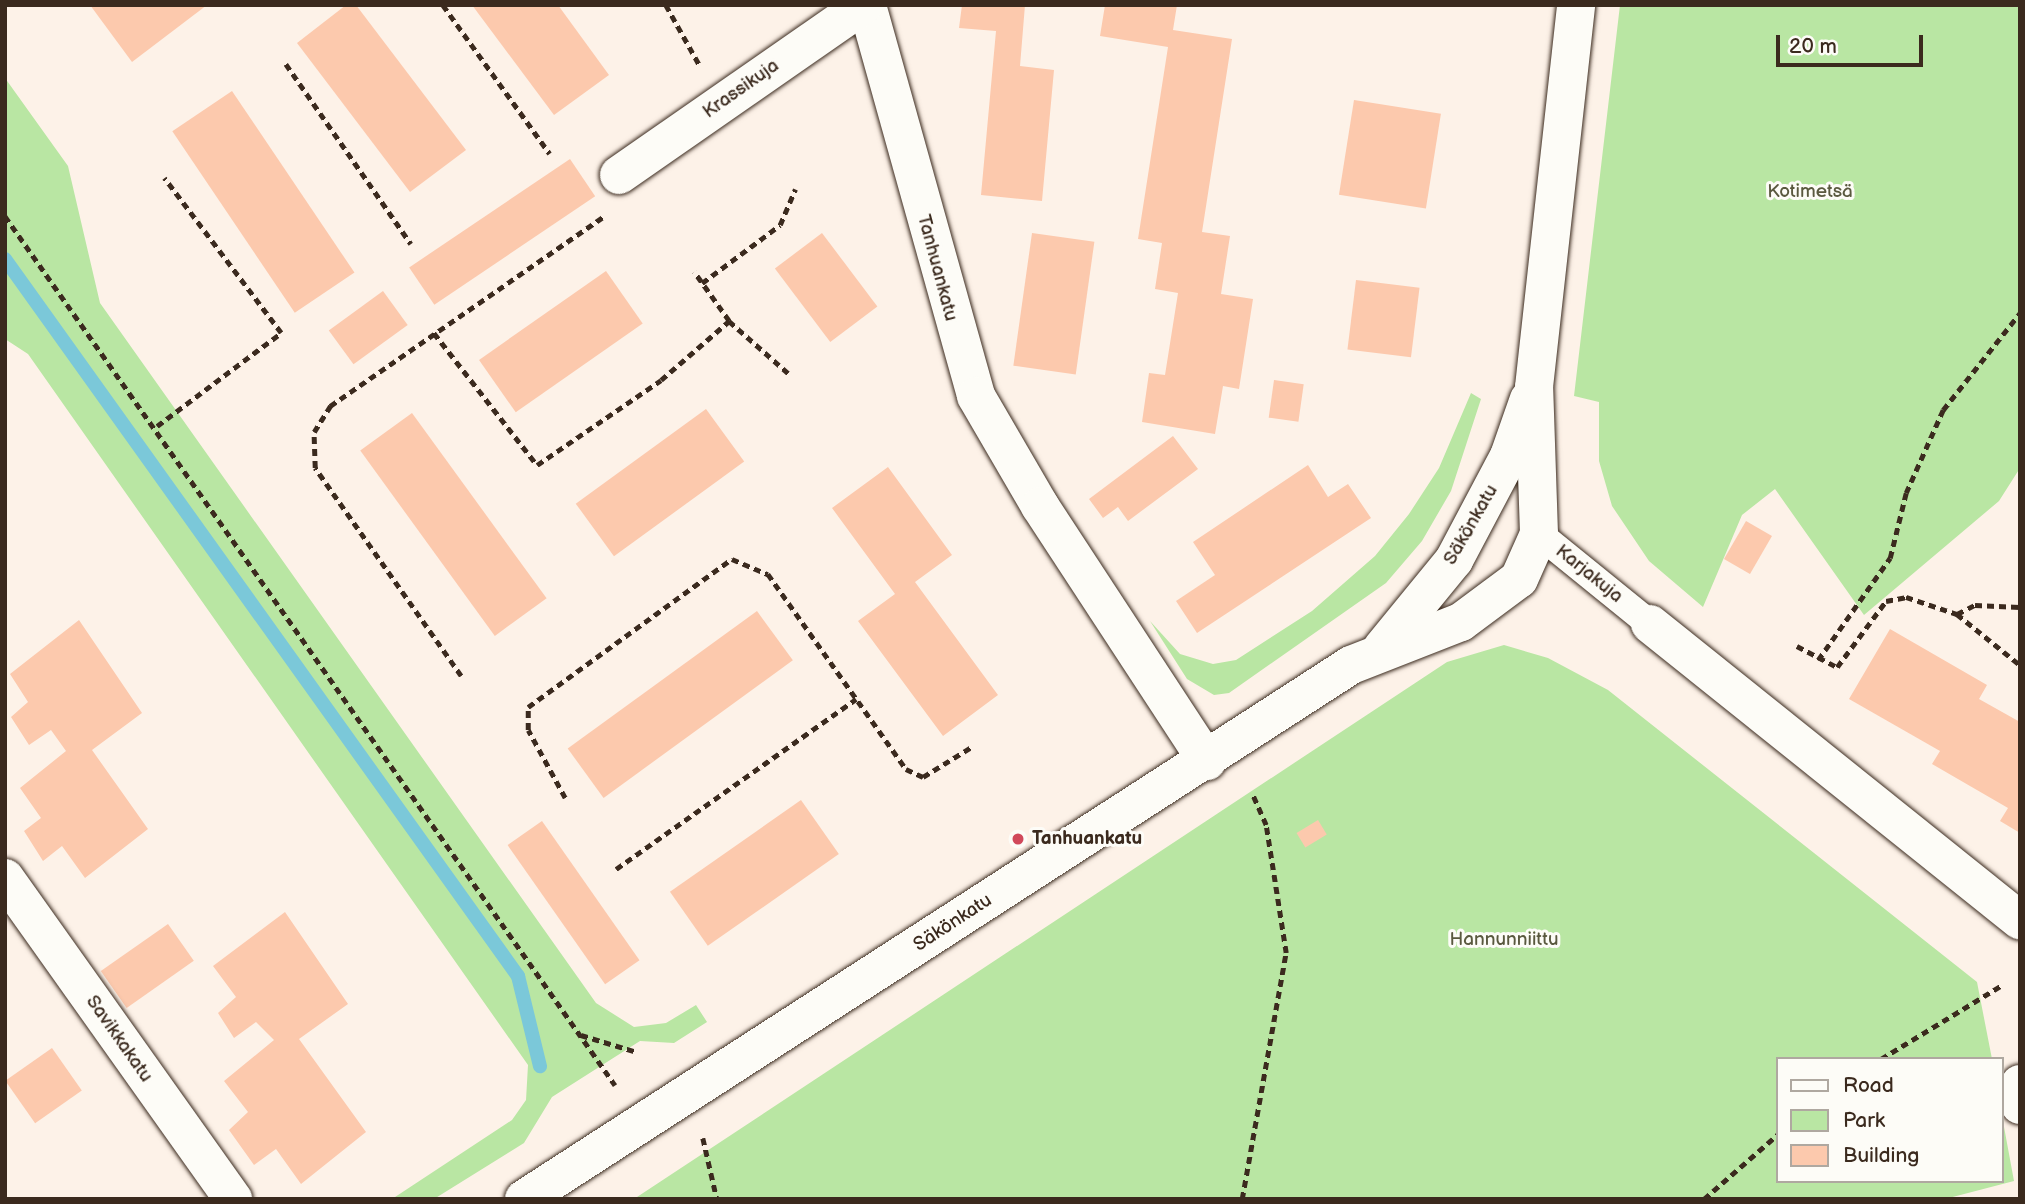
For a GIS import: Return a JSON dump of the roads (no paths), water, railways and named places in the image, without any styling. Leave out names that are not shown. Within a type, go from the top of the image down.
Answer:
[{"type":"street","name":"Krassikuja","points":[[619,175],[865,5]]},
{"type":"street","name":"Tanhuankatu","points":[[865,5],[976,396],[1040,506],[1206,761]]},
{"type":"street","name":"Karjakuja","points":[[1539,534],[1534,387],[1576,5]]},
{"type":"street","name":"Säkönkatu","points":[[1382,648],[1461,548],[1509,456],[1534,387]]},
{"type":"street","name":"Säkönkatu","points":[[524,1199],[1382,648],[1461,622],[1494,601],[1520,579],[1539,534]]},
{"type":"street","name":"Karjakuja","points":[[1650,624],[2020,920]]},
{"type":"street","name":"Savikkakatu","points":[[5,878],[233,1199]]},
{"type":"street","points":[[2020,1083],[2020,1105]]},
{"type":"lane","name":"Karjakuja","points":[[1539,534],[1650,624]]},
{"type":"waterway","points":[[5,259],[518,976],[540,1066]]},
{"type":"place","name":"Tanhuankatu","points":[[1018,839]]},
{"type":"park label","name":"Kotimetsä","points":[[1810,192]]},
{"type":"park label","name":"Hannunniittu","points":[[1504,940]]}]
